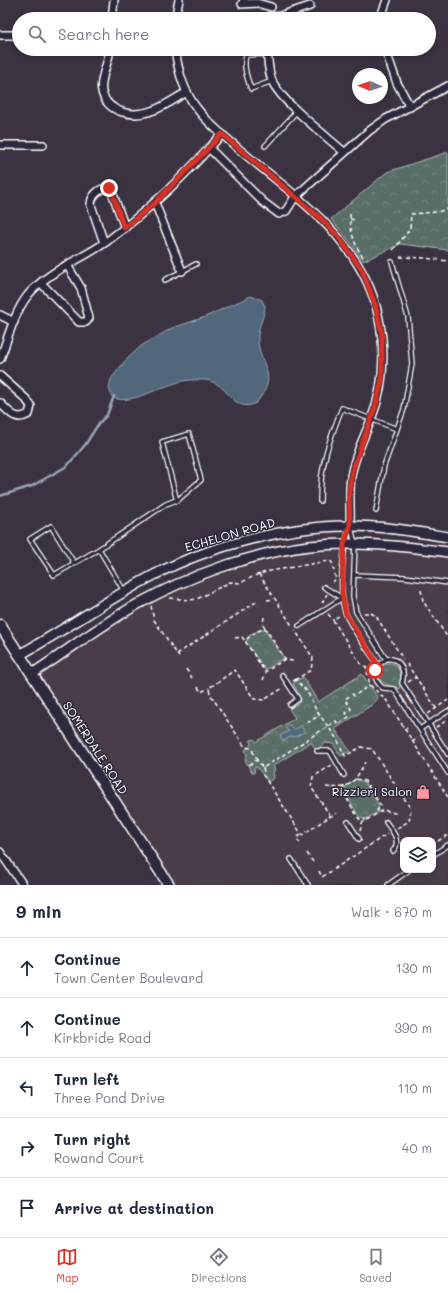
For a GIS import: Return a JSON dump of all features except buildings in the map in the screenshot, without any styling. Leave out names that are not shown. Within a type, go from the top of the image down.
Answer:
[{"type":"main road","name":"SOMERDALE ROAD","points":[[0,625],[169,885]]},
{"type":"street","points":[[113,12],[114,0]]},
{"type":"street","points":[[176,12],[179,0]]},
{"type":"street","points":[[244,0],[242,4],[270,3]]},
{"type":"street","points":[[383,12],[387,0]]},
{"type":"street","points":[[292,12],[310,6]]},
{"type":"street","points":[[0,36],[12,35]]},
{"type":"street","points":[[108,56],[102,84],[102,91],[110,106],[124,112],[147,113],[187,92]]},
{"type":"street","points":[[176,56],[181,79],[187,92],[200,112],[222,134],[320,218],[346,246],[362,270],[374,300],[382,334],[383,365],[379,394],[352,471],[349,492],[350,526]]},
{"type":"street","points":[[269,56],[272,81],[285,98],[344,152]]},
{"type":"street","points":[[387,56],[397,83],[410,107]]},
{"type":"street","points":[[209,148],[263,202],[279,214],[286,211],[295,197],[344,152],[386,119],[448,86]]},
{"type":"street","points":[[0,359],[14,322],[26,299],[41,283],[66,265],[104,243],[155,203],[222,134]]},
{"type":"street","points":[[0,145],[43,145]]},
{"type":"street","points":[[104,243],[91,205],[96,193],[100,190],[111,189],[124,228]]},
{"type":"street","points":[[155,203],[182,271]]},
{"type":"street","points":[[41,283],[79,322],[86,322],[89,318],[81,288],[66,265]]},
{"type":"street","points":[[0,315],[14,322]]},
{"type":"street","points":[[0,376],[26,399],[31,406],[29,414],[21,418],[16,417],[0,404]]},
{"type":"street","name":"ECHELON ROAD","points":[[19,655],[124,592],[183,561],[210,551],[273,534],[310,528],[350,526],[384,528],[448,537]]},
{"type":"street","points":[[32,674],[137,605],[164,591],[220,568],[284,550],[310,546],[344,544],[386,545],[448,552]]},
{"type":"street","points":[[0,852],[23,885]]},
{"type":"lane","points":[[246,56],[244,61],[247,78],[252,89],[272,81]]},
{"type":"lane","points":[[265,146],[298,110]]},
{"type":"lane","points":[[376,511],[384,466],[404,409],[412,364],[408,316],[392,262]]},
{"type":"lane","points":[[165,280],[196,264]]},
{"type":"lane","points":[[320,501],[320,481],[325,452],[342,408],[397,430]]},
{"type":"lane","points":[[74,563],[51,526],[30,539],[54,575],[99,549],[166,504],[177,501],[201,480],[189,434],[162,442],[177,501]]},
{"type":"lane","points":[[350,526],[355,544],[353,596],[356,612],[386,659]]},
{"type":"lane","points":[[350,526],[344,544],[342,598],[346,614],[378,665]]},
{"type":"lane","points":[[99,549],[124,592]]},
{"type":"lane","points":[[354,575],[405,577],[448,583]]},
{"type":"lane","points":[[324,587],[342,598]]},
{"type":"lane","points":[[299,626],[342,598]]},
{"type":"lane","points":[[448,754],[402,683],[404,673],[403,668],[396,660],[386,659],[378,665],[375,675],[379,685],[383,688],[394,689],[448,773]]},
{"type":"lane","points":[[282,675],[298,700],[290,705]]},
{"type":"lane","points":[[420,729],[448,711]]},
{"type":"lane","points":[[317,752],[330,751],[344,775]]},
{"type":"lane","points":[[348,822],[359,839]]},
{"type":"lane","points":[[386,822],[396,838],[397,845],[393,851]]},
{"type":"lane","points":[[436,852],[448,845]]},
{"type":"lane","points":[[291,859],[308,885]]},
{"type":"lane","points":[[388,885],[405,873]]},
{"type":"path","points":[[393,250],[410,229],[411,214],[436,212],[448,209]]},
{"type":"path","points":[[350,214],[355,245],[363,257]]},
{"type":"path","points":[[350,219],[356,220]]},
{"type":"path","points":[[400,257],[448,261]]},
{"type":"path","points":[[167,597],[190,600],[197,599],[230,582],[240,583],[259,574],[289,567],[332,562],[336,580],[333,581],[332,585]]},
{"type":"path","points":[[259,574],[313,658],[311,670],[294,681],[307,691],[327,727],[337,739],[345,756],[361,747],[372,749],[411,809],[409,821],[397,829],[394,824]]},
{"type":"path","points":[[421,590],[423,601],[448,638]]},
{"type":"path","points":[[322,603],[328,594]]},
{"type":"path","points":[[267,600],[274,599]]},
{"type":"path","points":[[177,654],[256,602],[258,605]]},
{"type":"path","points":[[154,604],[151,606],[154,620],[179,657]]},
{"type":"path","points":[[328,614],[360,663],[366,667],[370,685],[383,697],[448,797]]},
{"type":"path","points":[[333,620],[339,616]]},
{"type":"path","points":[[264,617],[263,624],[265,628],[285,659],[292,661]]},
{"type":"path","points":[[245,642],[249,636],[259,629],[265,628]]},
{"type":"path","points":[[235,638],[242,637],[266,671]]},
{"type":"path","points":[[263,680],[266,671],[285,659]]},
{"type":"path","points":[[366,667],[371,665]]},
{"type":"path","points":[[186,669],[192,678]]},
{"type":"path","points":[[198,687],[201,692],[235,670],[254,699],[264,700],[284,687]]},
{"type":"path","points":[[408,682],[416,677]]},
{"type":"path","points":[[263,768],[336,721],[338,724],[349,717],[346,713],[351,709],[345,699],[353,694],[354,696],[370,685]]},
{"type":"path","points":[[209,688],[210,694],[245,747],[251,748],[263,768],[264,772],[262,775],[302,836],[337,813]]},
{"type":"path","points":[[383,697],[388,694]]},
{"type":"path","points":[[428,714],[448,700]]},
{"type":"path","points":[[307,723],[320,715]]},
{"type":"path","points":[[436,727],[448,720]]},
{"type":"path","points":[[404,730],[410,726]]},
{"type":"path","points":[[412,742],[418,738]]},
{"type":"path","points":[[249,765],[257,760]]},
{"type":"path","points":[[326,787],[341,789],[356,779],[365,762]]},
{"type":"path","points":[[329,817],[329,814],[311,787],[314,777],[334,763]]},
{"type":"path","points":[[356,779],[365,781],[380,806],[377,810],[379,812]]},
{"type":"path","points":[[344,786],[343,792],[359,819],[366,821]]},
{"type":"path","points":[[359,839],[362,823],[379,812],[383,810],[398,814]]},
{"type":"path","points":[[319,871],[322,877],[387,835],[385,830]]},
{"type":"path","points":[[300,843],[297,840],[301,833]]},
{"type":"path","points":[[438,841],[448,835]]},
{"type":"path","points":[[307,853],[313,862]]},
{"type":"shaded area","points":[[310,546],[448,552],[448,885],[169,885],[32,674],[137,605],[220,568]]},
{"type":"green space","points":[[448,152],[448,250],[401,244],[363,261],[351,243],[331,219],[387,172]]},
{"type":"green space","points":[[259,630],[265,630],[284,658],[265,670],[246,642],[249,636]]},
{"type":"green space","points":[[388,663],[396,666],[400,673],[401,681],[399,689],[384,683],[379,678],[379,669]]},
{"type":"green space","points":[[362,674],[378,698],[373,704],[335,729],[350,751],[341,756],[333,744],[326,743],[316,750],[311,742],[273,766],[275,770],[273,772],[274,778],[268,782],[257,767],[255,767],[254,773],[252,773],[245,760],[247,755],[245,750],[250,747],[251,740],[254,739],[256,742],[295,718],[289,709],[299,703],[301,699],[293,683],[303,677],[318,702]]},
{"type":"green space","points":[[356,779],[364,782],[379,805],[378,812],[366,819],[360,818],[345,793],[346,786]]},
{"type":"water","points":[[251,296],[262,300],[265,306],[258,336],[261,355],[268,377],[264,393],[256,403],[243,405],[237,403],[218,385],[211,381],[202,380],[182,381],[129,399],[112,397],[109,388],[111,379],[124,362],[141,346],[172,328],[205,317]]},
{"type":"water","points":[[290,725],[294,730],[301,726],[305,732],[294,737],[292,736],[283,741],[280,736],[289,731],[285,728]]},
{"type":"waterway","points":[[0,496],[32,486],[67,466],[85,445],[99,423],[107,415],[114,396]]},
{"type":"place","name":"Rizzieri Salon","points":[[423,792]]},
{"type":"route","points":[[109,188],[111,189],[124,228],[148,210],[222,134],[320,218],[338,236],[362,270],[379,318],[382,334],[383,365],[379,394],[371,420],[356,457],[350,481],[350,526],[344,544],[342,598],[346,614],[378,665],[375,670]]}]
